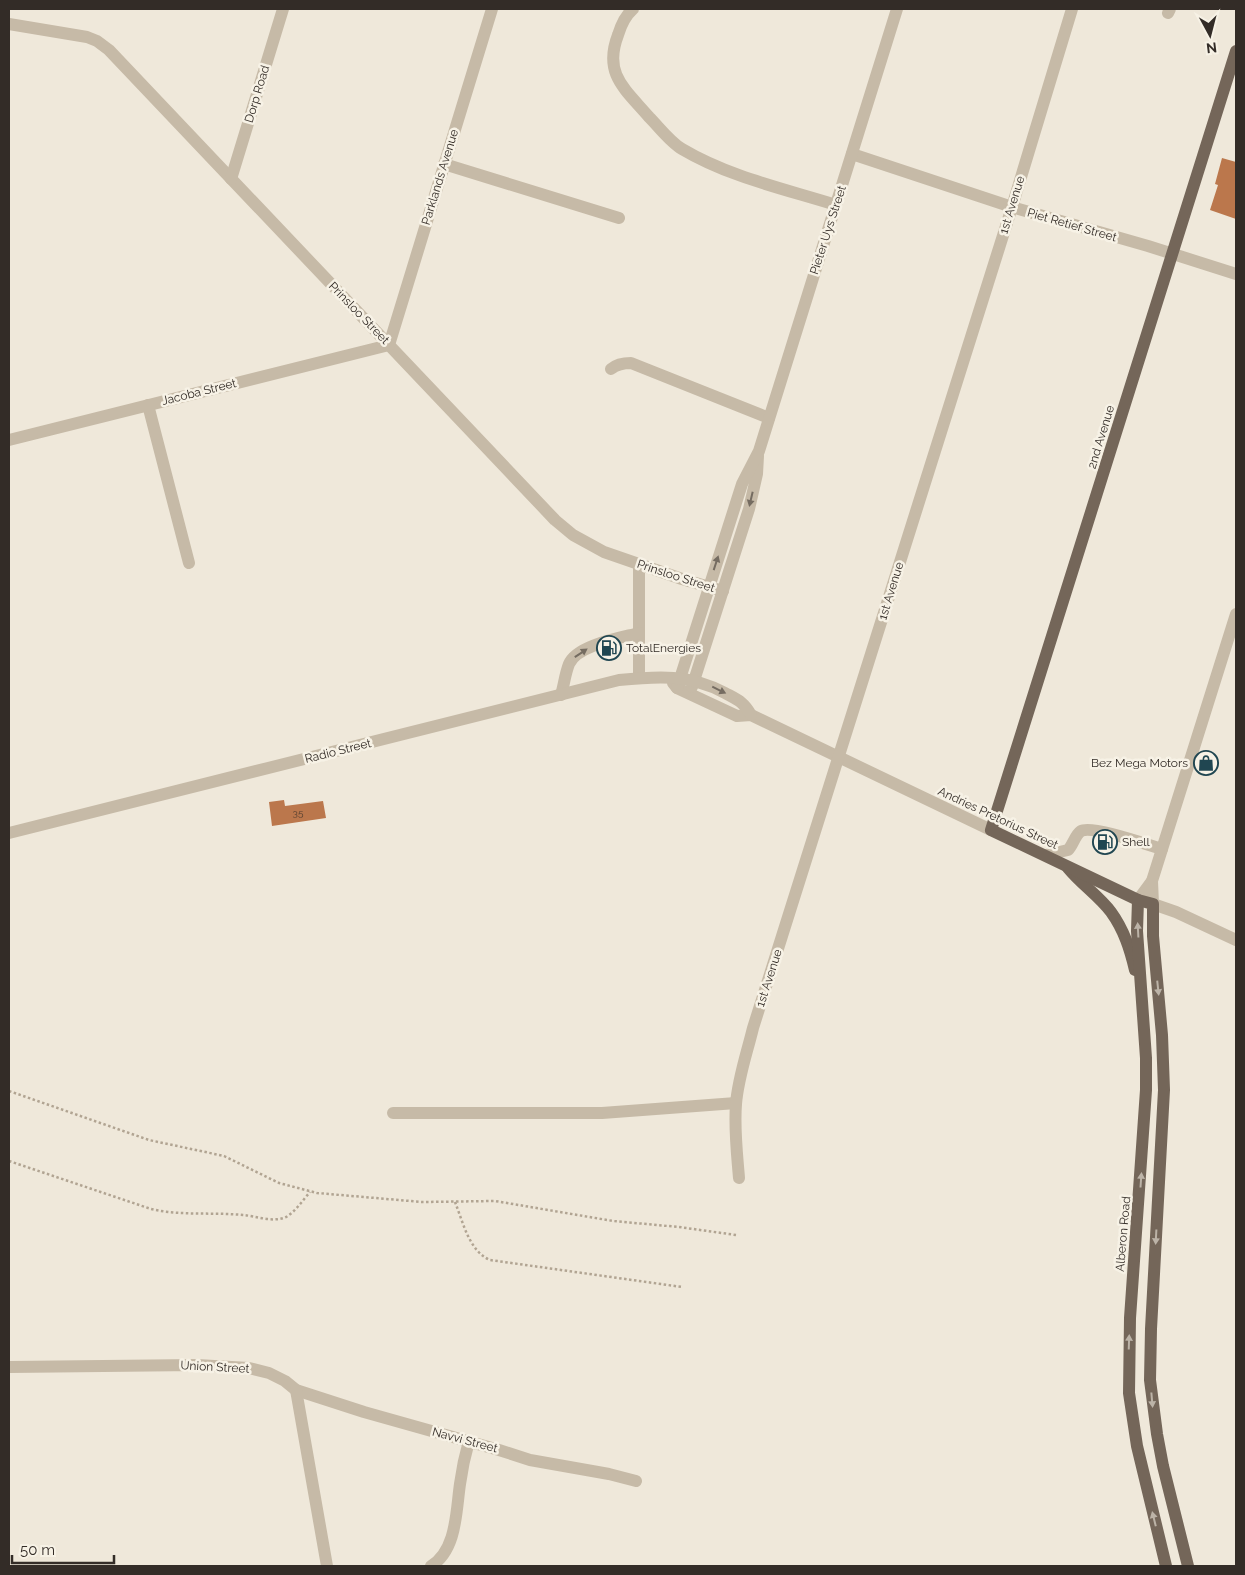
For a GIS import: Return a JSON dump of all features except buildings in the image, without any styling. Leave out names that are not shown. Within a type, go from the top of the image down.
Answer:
[{"type":"main road","name":"2nd Avenue","points":[[991,830],[1236,51]]},
{"type":"main road","name":"Andries Pretorius Street","points":[[991,830],[1138,900],[1153,904]]},
{"type":"main road","points":[[1065,864],[1077,880],[1110,911],[1118,922],[1129,946],[1142,1001]]},
{"type":"main road","name":"Alberon Road","points":[[1138,900],[1137,931],[1146,1058],[1146,1110],[1130,1318],[1129,1392],[1137,1446],[1166,1566]]},
{"type":"main road","points":[[1153,904],[1153,936],[1162,1035],[1164,1090],[1150,1380],[1163,1466],[1188,1566]]},
{"type":"main road","points":[[1128,1363],[1150,1360]]},
{"type":"street","name":"Dorp Road","points":[[231,179],[283,9]]},
{"type":"street","name":"Parklands Avenue","points":[[389,345],[492,9]]},
{"type":"street","points":[[633,9],[623,21],[614,45],[613,70],[619,81],[638,104],[680,148],[724,170],[836,205]]},
{"type":"street","name":"Pieter Uys Street","points":[[675,681],[709,586],[742,484],[759,451],[898,9]]},
{"type":"street","name":"1st Avenue","points":[[739,1178],[735,1132],[736,1103],[753,1028],[1012,207],[1072,9]]},
{"type":"street","name":"Prinsloo Street","points":[[9,24],[87,37],[97,41],[122,62],[555,520],[573,535],[588,544],[639,564],[722,591]]},
{"type":"street","name":"Piet Retief Street","points":[[852,154],[1012,207],[1236,274]]},
{"type":"street","points":[[444,164],[619,218]]},
{"type":"street","name":"Jacoba Street","points":[[9,440],[389,345]]},
{"type":"street","points":[[611,370],[624,363],[631,363],[769,418]]},
{"type":"street","points":[[148,405],[189,563]]},
{"type":"street","name":"Pieter Uys Street","points":[[689,694],[749,509],[757,474],[759,451]]},
{"type":"street","points":[[639,564],[639,678]]},
{"type":"street","points":[[1138,900],[1152,881],[1236,614]]},
{"type":"street","points":[[561,695],[570,663],[577,654],[590,647],[639,633]]},
{"type":"street","name":"Radio Street","points":[[9,833],[619,680],[639,678],[675,681]]},
{"type":"street","name":"Andries Pretorius Street","points":[[675,681],[694,680],[716,688],[745,704],[751,715]]},
{"type":"street","name":"Andries Pretorius Street","points":[[675,681],[689,694],[737,716],[751,715],[991,830]]},
{"type":"street","points":[[1046,855],[1068,850],[1079,832],[1086,829],[1162,849]]},
{"type":"street","points":[[1152,881],[1153,904]]},
{"type":"street","name":"Andries Pretorius Street","points":[[1153,904],[1176,912],[1236,940]]},
{"type":"street","points":[[393,1113],[602,1113],[736,1103]]},
{"type":"street","name":"Union Street","points":[[9,1368],[110,1365],[227,1366],[269,1373],[285,1381],[296,1390]]},
{"type":"street","points":[[296,1390],[327,1566]]},
{"type":"street","name":"Navvi Street","points":[[296,1390],[364,1412],[530,1460],[609,1474],[636,1482]]},
{"type":"street","points":[[431,1566],[440,1561],[456,1521],[464,1459],[469,1442]]},
{"type":"path","points":[[9,1091],[149,1140],[224,1156],[278,1183],[310,1192],[422,1202],[504,1202],[613,1221],[736,1235]]},
{"type":"path","points":[[9,1161],[150,1209],[172,1213],[244,1215],[268,1219],[282,1218],[291,1213],[310,1192]]},
{"type":"path","points":[[455,1202],[472,1245],[482,1257],[490,1260],[682,1287]]},
{"type":"place","name":"TotalEnergies","points":[[609,648]]},
{"type":"place","name":"Bez Mega Motors","points":[[1206,763]]},
{"type":"place","name":"Shell","points":[[1105,842]]}]
